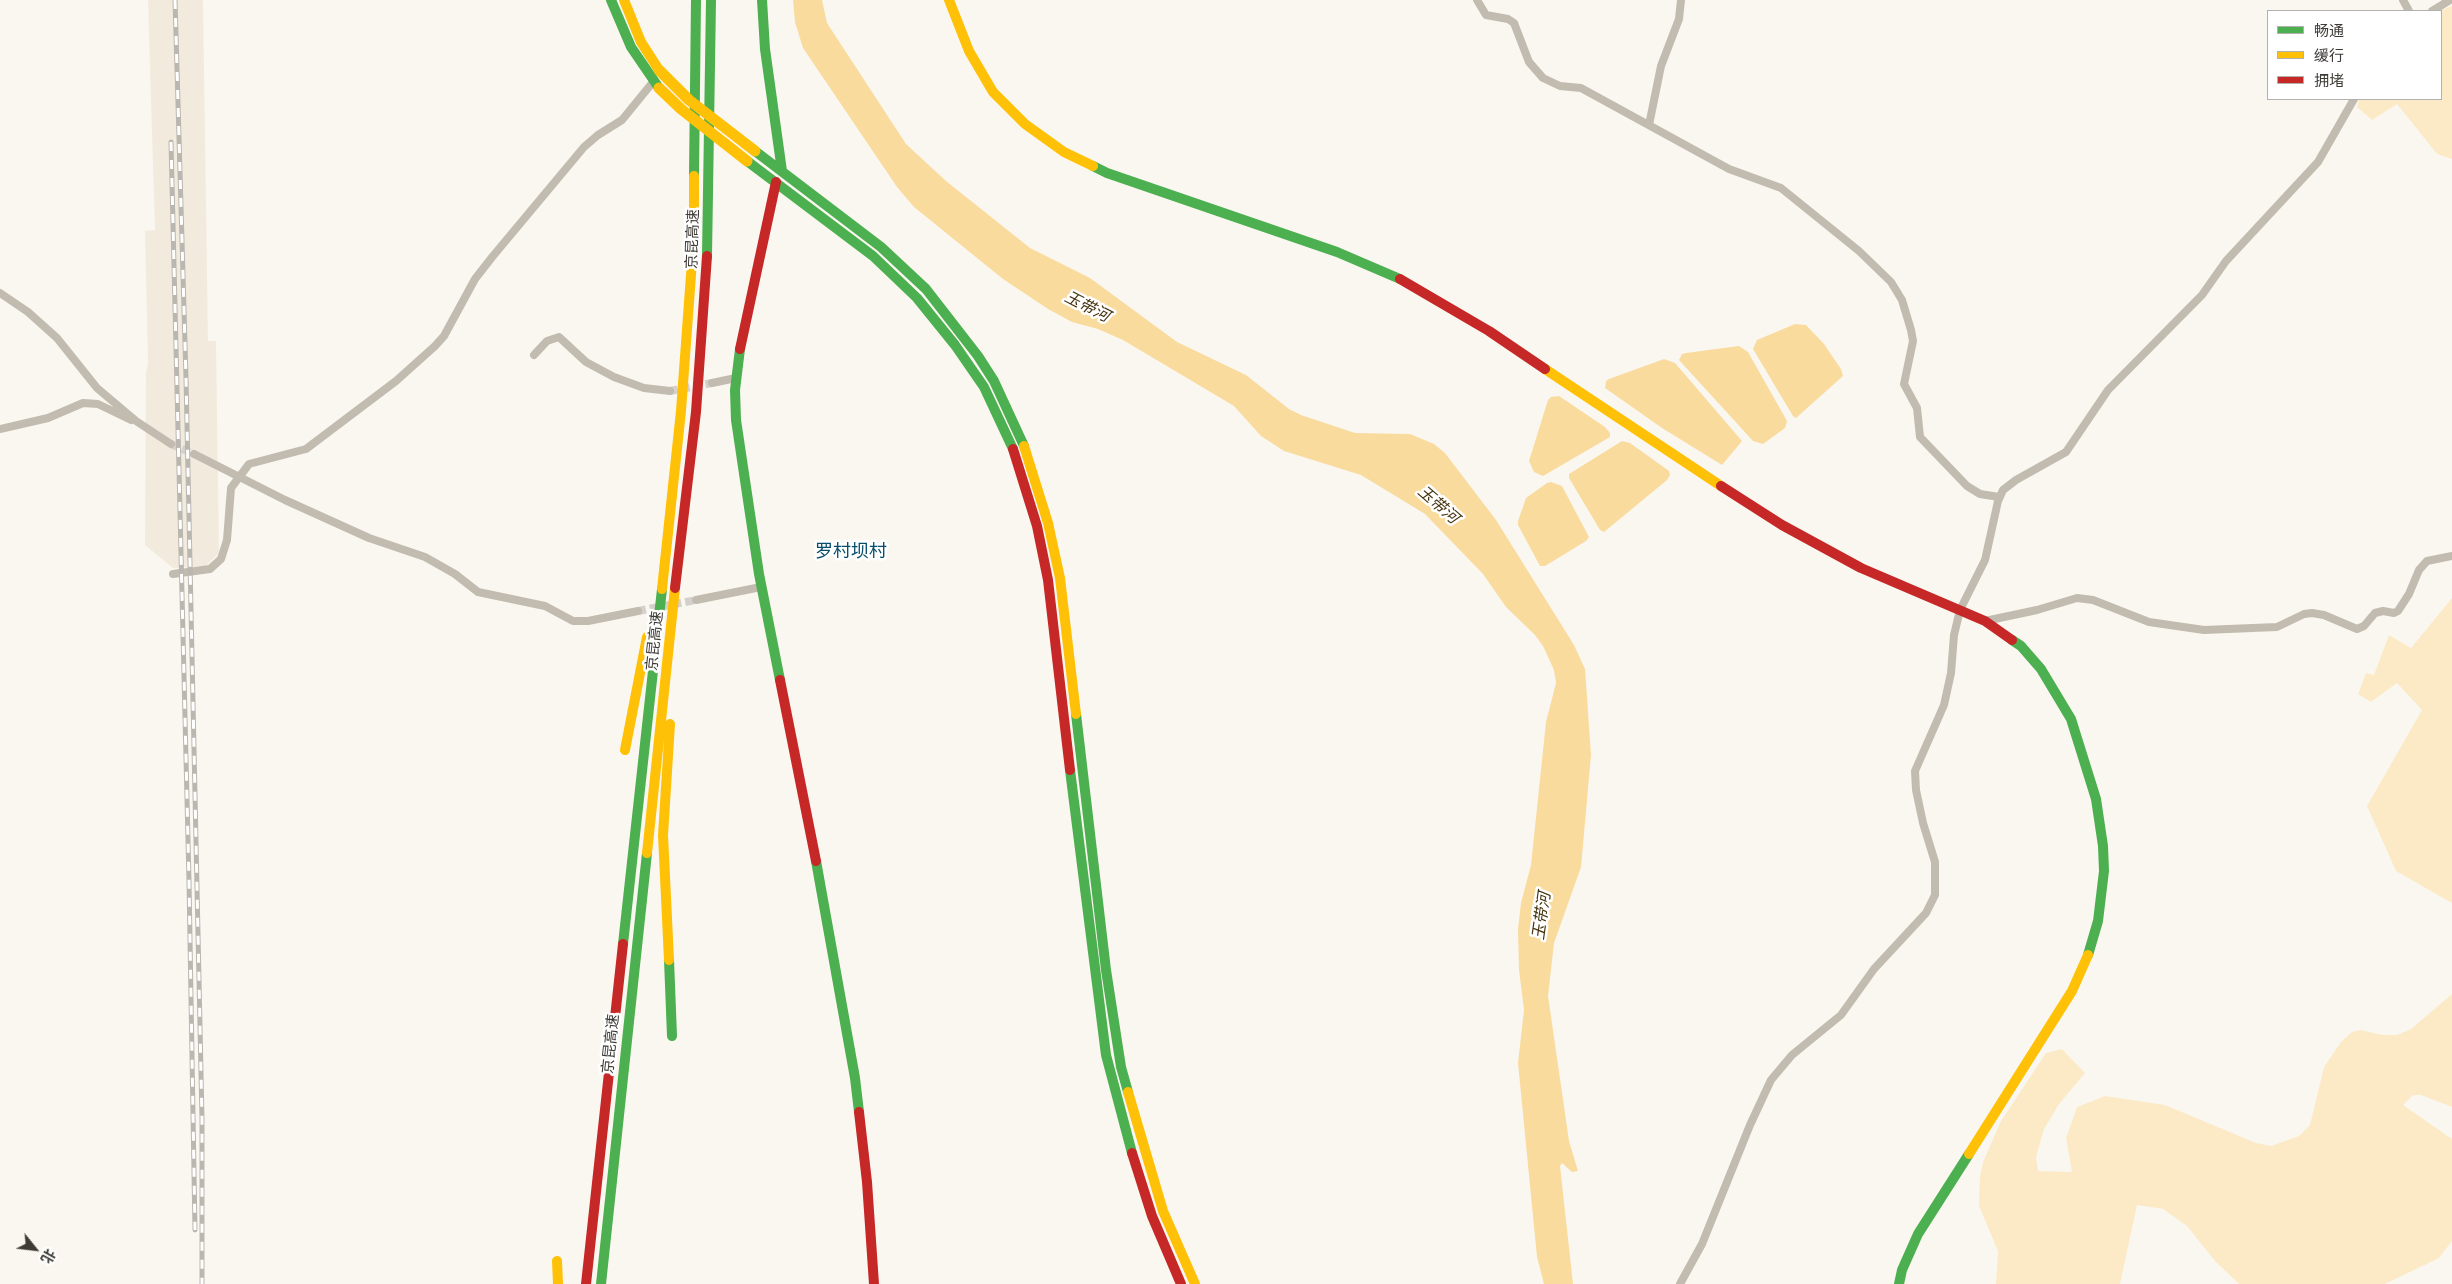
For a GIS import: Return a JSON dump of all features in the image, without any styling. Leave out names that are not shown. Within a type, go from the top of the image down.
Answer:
[{"type":"main road","points":[[611,0],[631,47],[656,85],[686,113],[873,256],[916,298],[955,345],[984,387],[1014,452],[1037,526],[1048,580],[1094,971],[1106,1055],[1126,1134],[1144,1194],[1181,1284]]},
{"type":"main road","points":[[624,0],[642,42],[659,70],[689,100],[881,247],[926,290],[965,338],[994,381],[1026,448],[1048,523],[1060,578],[1106,970],[1118,1052],[1153,1181],[1178,1250],[1195,1284]]},
{"type":"main road","name":"京昆高速","points":[[586,1284],[681,411],[693,242],[696,0]]},
{"type":"main road","name":"京昆高速","points":[[601,1284],[678,568],[696,419],[709,234],[711,0]]},
{"type":"main road","points":[[762,0],[767,62],[782,171]]},
{"type":"main road","points":[[949,0],[969,51],[993,92],[1025,124],[1064,152],[1107,173],[1337,252],[1399,278],[1489,331],[1631,428],[1782,525],[1861,568],[1985,621],[2007,635],[2034,661],[2054,688],[2070,720],[2090,773],[2100,818],[2104,871],[2101,906],[2092,945],[2072,991],[1918,1234],[1902,1270],[1899,1284]]},
{"type":"main road","points":[[776,182],[752,291],[736,378],[736,420],[761,587],[814,850],[855,1078],[867,1182],[874,1284]]},
{"type":"main road","points":[[625,750],[671,498]]},
{"type":"main road","points":[[672,1036],[663,835],[678,568]]},
{"type":"main road","points":[[557,1261],[558,1284]]},
{"type":"street","points":[[1477,0],[1486,14],[1508,19],[1514,23],[1529,62],[1543,78],[1560,86],[1582,88],[1728,169],[1781,188],[1859,251],[1891,282],[1902,300],[1912,330],[1912,352],[1904,373],[1904,384],[1917,408],[1920,437],[1967,486],[1980,494],[1999,497]]},
{"type":"street","points":[[1648,125],[1661,66],[1679,19],[1680,0]]},
{"type":"street","points":[[2434,10],[2450,0]]},
{"type":"street","points":[[173,574],[210,570],[221,559],[227,540],[230,488],[239,475],[252,462],[306,449],[396,381],[436,346],[444,336],[475,279],[584,147],[598,135],[622,120],[656,85]]},
{"type":"street","points":[[1680,1284],[1702,1244],[1750,1124],[1771,1080],[1792,1055],[1841,1015],[1874,969],[1930,906],[1936,887],[1936,866],[1923,823],[1916,790],[1915,771],[1944,705],[1951,673],[1954,635],[1960,610],[1985,560],[1999,497],[2003,490],[2016,480],[2066,452],[2108,390],[2202,295],[2226,261],[2318,162],[2353,100]]},
{"type":"street","points":[[0,293],[28,312],[57,338],[97,388],[136,421],[171,444]]},
{"type":"street","points":[[534,355],[547,341],[559,337],[586,362],[614,377],[644,388],[670,391]]},
{"type":"street","points":[[712,383],[736,378]]},
{"type":"street","points":[[0,429],[48,418],[83,403],[98,404],[124,418],[136,421]]},
{"type":"street","points":[[194,454],[239,475],[285,500],[369,538],[425,557],[455,574],[478,592],[545,606],[573,621],[588,621],[638,611]]},
{"type":"street","points":[[1985,621],[2037,610],[2077,598],[2093,600],[2150,622],[2204,630],[2276,627],[2312,613],[2324,615],[2357,629],[2364,626],[2375,613],[2383,611],[2394,613],[2398,611],[2409,594],[2419,570],[2427,561],[2452,556]]},
{"type":"street","points":[[696,600],[761,587]]},
{"type":"shaded area","points":[[148,0],[203,0],[208,341],[216,341],[219,553],[206,566],[173,568],[145,545],[146,373],[148,364],[145,231],[155,230]]},
{"type":"shaded area","points":[[2452,6],[2452,159],[2437,154],[2397,104],[2372,120],[2357,107],[2359,100],[2442,100],[2442,10]]},
{"type":"shaded area","points":[[2452,598],[2452,903],[2396,871],[2367,806],[2422,710],[2397,683],[2371,702],[2358,694],[2366,673],[2374,675],[2389,635],[2411,648]]},
{"type":"shaded area","points":[[2452,994],[2452,1107],[2421,1095],[2413,1095],[2403,1105],[2452,1139],[2452,1241],[2439,1258],[2385,1284],[2239,1284],[2215,1261],[2187,1226],[2163,1209],[2137,1205],[2120,1284],[1996,1284],[1998,1251],[1979,1206],[1980,1176],[1983,1162],[2001,1121],[2046,1053],[2062,1049],[2085,1073],[2059,1104],[2044,1129],[2036,1157],[2038,1171],[2072,1172],[2066,1138],[2077,1107],[2105,1096],[2165,1105],[2256,1143],[2271,1146],[2299,1136],[2310,1125],[2324,1067],[2341,1042],[2352,1032],[2361,1030],[2382,1035],[2397,1035],[2411,1029]]},
{"type":"water","name":"玉带河","points":[[793,0],[822,0],[827,23],[906,144],[946,181],[1030,248],[1090,278],[1177,342],[1246,375],[1289,409],[1301,415],[1355,433],[1410,434],[1434,444],[1445,453],[1496,520],[1574,645],[1585,669],[1591,755],[1581,867],[1554,943],[1548,996],[1569,1141],[1578,1171],[1572,1172],[1562,1163],[1560,1166],[1573,1284],[1544,1284],[1537,1257],[1518,1063],[1524,1010],[1519,970],[1518,929],[1521,903],[1531,865],[1546,722],[1556,683],[1554,670],[1543,646],[1535,635],[1506,607],[1483,574],[1425,514],[1361,475],[1284,451],[1261,436],[1234,406],[1123,340],[1098,329],[1072,322],[1048,309],[1003,279],[914,207],[897,187],[803,48],[795,22]]},
{"type":"water","points":[[1795,324],[1806,325],[1824,344],[1841,369],[1843,376],[1796,418],[1753,349],[1757,340]]},
{"type":"water","points":[[1739,346],[1748,352],[1787,421],[1785,428],[1763,444],[1753,441],[1679,360],[1682,354],[1686,353]]},
{"type":"water","points":[[1664,359],[1675,363],[1742,441],[1722,465],[1662,428],[1605,388],[1606,381],[1609,379]]},
{"type":"water","points":[[1559,396],[1605,427],[1610,433],[1610,437],[1543,476],[1534,472],[1529,461],[1548,400],[1551,397]]},
{"type":"water","points":[[1622,441],[1630,443],[1669,471],[1670,475],[1667,480],[1604,532],[1600,530],[1569,478],[1569,474]]},
{"type":"water","points":[[1551,482],[1562,486],[1589,537],[1586,541],[1545,566],[1540,566],[1518,525],[1518,521],[1526,498]]},
{"type":"tunnel","points":[[670,391],[712,383]]},
{"type":"tunnel","points":[[171,444],[194,454]]},
{"type":"tunnel","points":[[638,611],[696,600]]},
{"type":"railway","points":[[175,0],[186,378],[202,1119],[202,1284]]},
{"type":"railway","points":[[171,142],[189,881],[195,1230]]},
{"type":"traffic: fast","points":[[611,0],[631,47],[659,88]]},
{"type":"traffic: fast","points":[[694,176],[696,0]]},
{"type":"traffic: fast","points":[[707,256],[711,0]]},
{"type":"traffic: fast","points":[[762,0],[765,49],[782,171]]},
{"type":"traffic: fast","points":[[755,151],[881,247],[926,289],[978,356],[994,381],[1024,446]]},
{"type":"traffic: fast","points":[[747,161],[873,256],[917,298],[955,345],[984,387],[1013,449]]},
{"type":"traffic: fast","points":[[1093,166],[1107,173],[1337,252],[1400,279]]},
{"type":"traffic: fast","points":[[740,349],[735,390],[736,420],[759,574],[780,680]]},
{"type":"traffic: fast","points":[[623,944],[662,589]]},
{"type":"traffic: fast","points":[[2012,640],[2021,646],[2041,669],[2071,719],[2096,799],[2103,846],[2104,871],[2098,921],[2088,955]]},
{"type":"traffic: fast","points":[[1076,714],[1106,970],[1121,1067],[1128,1092]]},
{"type":"traffic: fast","points":[[1070,770],[1106,1055],[1132,1153]]},
{"type":"traffic: fast","points":[[601,1284],[647,853]]},
{"type":"traffic: fast","points":[[816,861],[855,1078],[859,1112]]},
{"type":"traffic: fast","points":[[669,960],[672,1036]]},
{"type":"traffic: fast","points":[[1899,1284],[1902,1270],[1918,1234],[1969,1154]]},
{"type":"traffic: slow","points":[[624,0],[641,42],[659,70]]},
{"type":"traffic: slow","points":[[949,0],[969,51],[993,92],[1025,124],[1064,152],[1093,166]]},
{"type":"traffic: slow","points":[[659,70],[689,100],[755,151]]},
{"type":"traffic: slow","points":[[659,88],[681,109],[747,161]]},
{"type":"traffic: slow","points":[[662,589],[681,411],[694,234],[694,176]]},
{"type":"traffic: slow","points":[[1545,369],[1721,486]]},
{"type":"traffic: slow","points":[[1024,446],[1048,523],[1060,578],[1076,714]]},
{"type":"traffic: slow","points":[[647,853],[675,588]]},
{"type":"traffic: slow","points":[[625,750],[647,637]]},
{"type":"traffic: slow","points":[[669,960],[663,835],[670,724]]},
{"type":"traffic: slow","points":[[1969,1154],[2072,991],[2088,955]]},
{"type":"traffic: slow","points":[[1128,1092],[1163,1211],[1195,1284]]},
{"type":"traffic: slow","points":[[557,1261],[558,1284]]},
{"type":"traffic: jam","points":[[740,349],[776,182]]},
{"type":"traffic: jam","points":[[675,588],[696,412],[707,256]]},
{"type":"traffic: jam","points":[[1400,279],[1489,331],[1545,369]]},
{"type":"traffic: jam","points":[[1013,449],[1037,526],[1048,580],[1070,770]]},
{"type":"traffic: jam","points":[[1721,486],[1782,525],[1861,568],[1985,621],[2012,640]]},
{"type":"traffic: jam","points":[[780,680],[816,861]]},
{"type":"traffic: jam","points":[[586,1284],[623,944]]},
{"type":"traffic: jam","points":[[859,1112],[867,1182],[874,1284]]},
{"type":"traffic: jam","points":[[1132,1153],[1152,1216],[1181,1284]]},
{"type":"district","name":"罗村坝村","points":[[851,552]]}]
